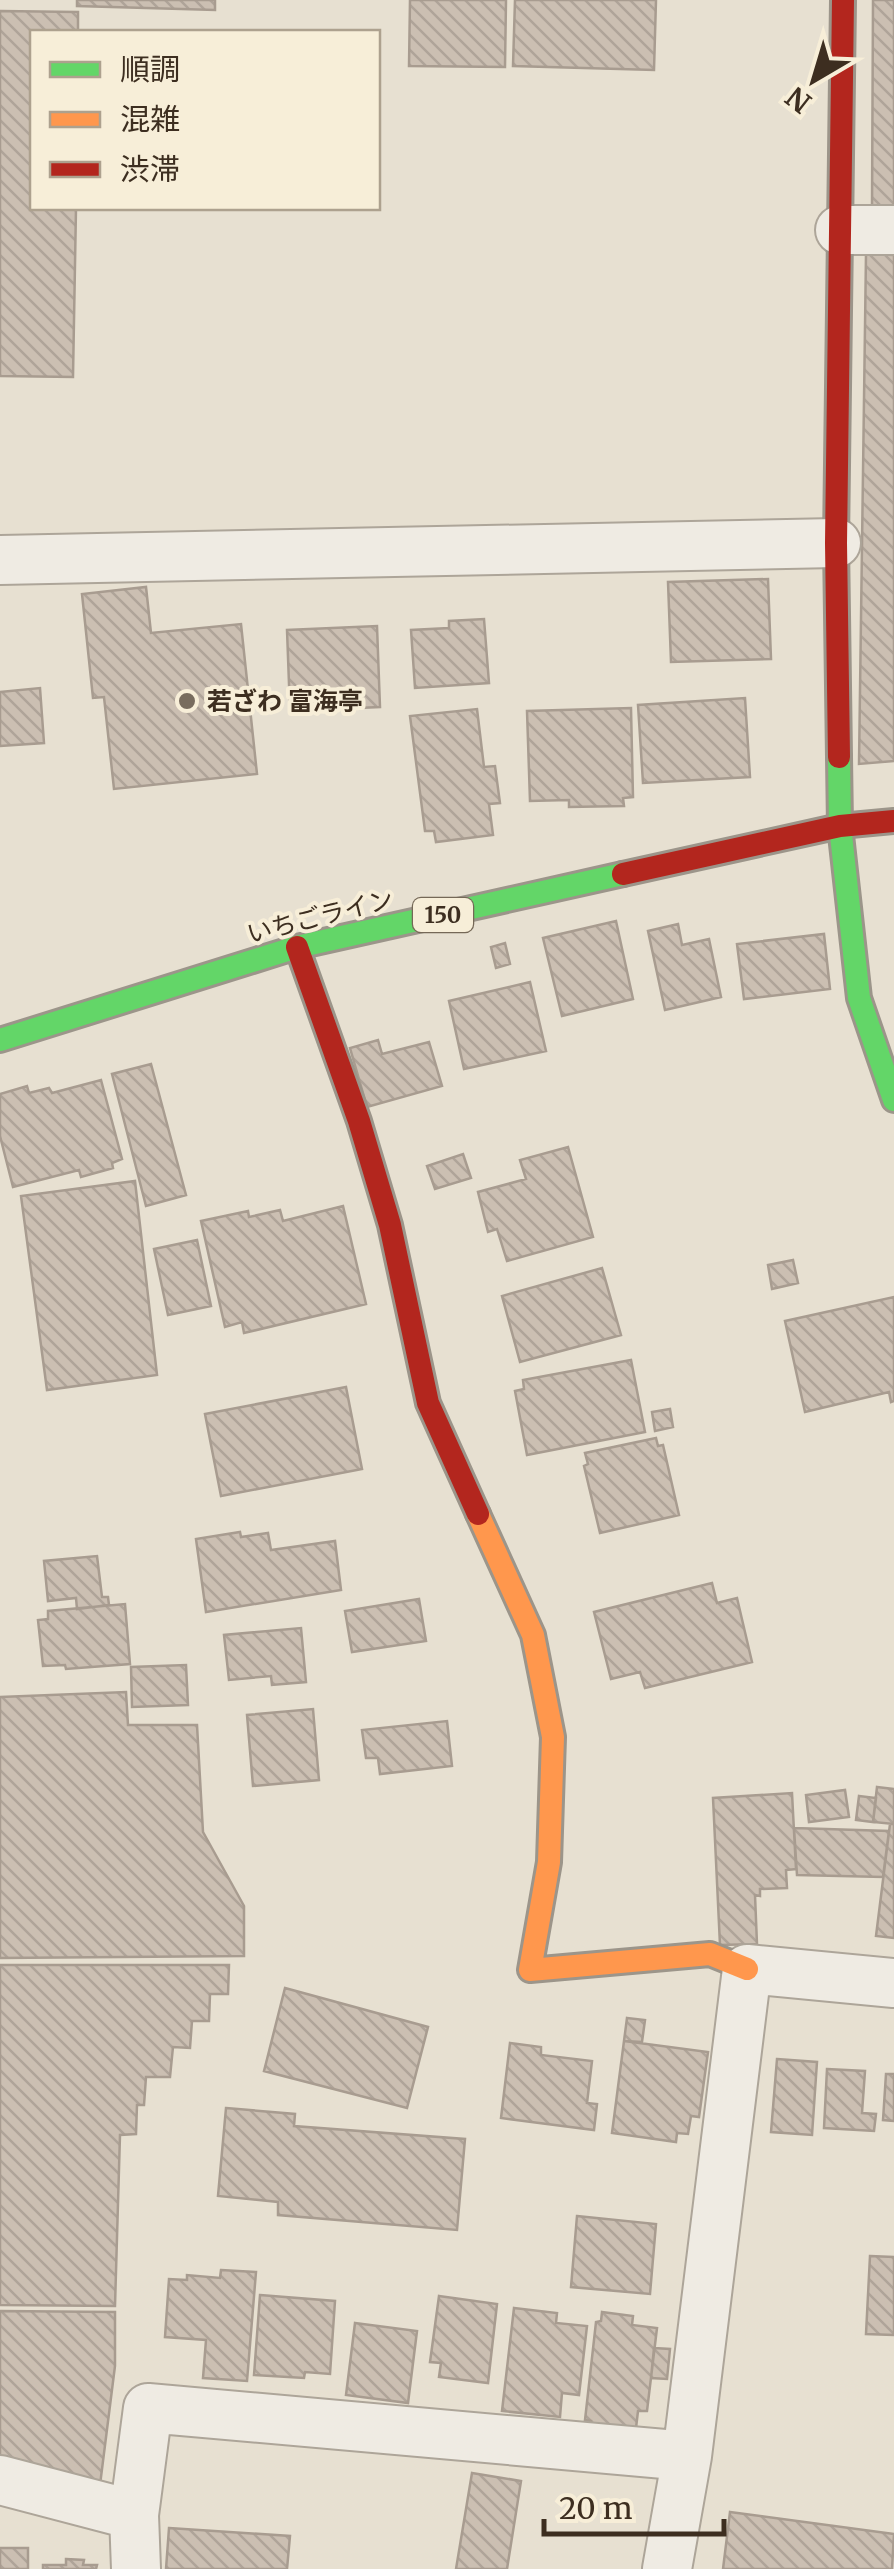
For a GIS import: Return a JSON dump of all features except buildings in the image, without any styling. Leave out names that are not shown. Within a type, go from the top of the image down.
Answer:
[{"type":"main road","points":[[844,0],[836,543],[840,826],[859,998],[894,1100]]},
{"type":"main road","name":"いちごライン","points":[[0,1040],[296,947],[840,826],[894,821]]},
{"type":"main road","points":[[296,947],[359,1121],[390,1224],[428,1403],[533,1635],[554,1737],[549,1862],[530,1970],[710,1954],[747,1968]]},
{"type":"street","points":[[840,230],[894,230]]},
{"type":"street","points":[[0,560],[836,543]]},
{"type":"street","points":[[667,2569],[687,2456],[747,1968],[894,1984]]},
{"type":"street","points":[[136,2569],[134,2515],[148,2408],[687,2456]]},
{"type":"street","points":[[0,2480],[134,2515]]},
{"type":"traffic: fast","points":[[839,757],[840,826],[859,998],[894,1100]]},
{"type":"traffic: fast","points":[[0,1040],[297,947],[623,874]]},
{"type":"traffic: slow","points":[[478,1514],[533,1635],[553,1737],[549,1862],[530,1970],[710,1954],[747,1969]]},
{"type":"traffic: jam","points":[[839,757],[836,543],[843,0]]},
{"type":"traffic: jam","points":[[623,874],[840,826],[894,821]]},
{"type":"traffic: jam","points":[[297,947],[359,1121],[390,1225],[428,1403],[478,1514]]},
{"type":"place","name":"若ざわ 富海亭","points":[[187,701]]}]
